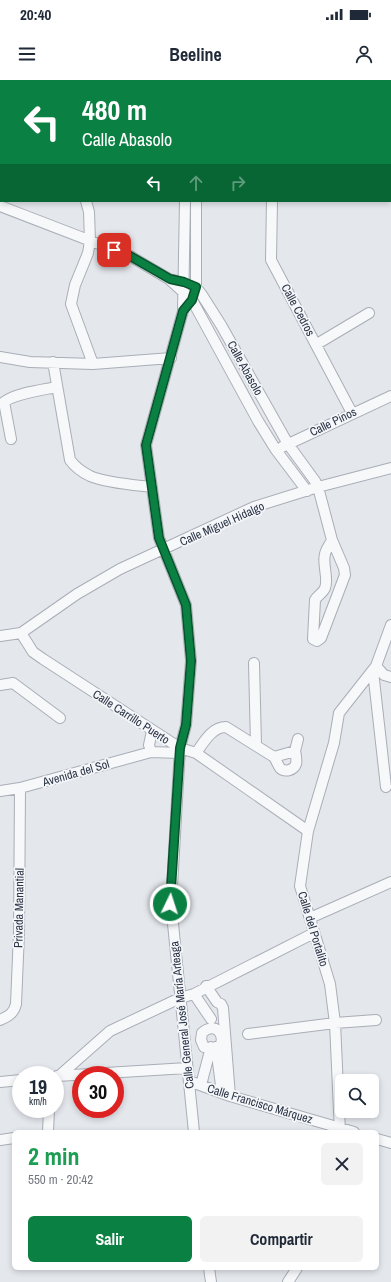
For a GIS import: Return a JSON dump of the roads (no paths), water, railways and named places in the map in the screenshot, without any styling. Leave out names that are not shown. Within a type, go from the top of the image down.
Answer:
[{"type":"street","points":[[86,202],[89,212],[90,241],[88,253],[75,285],[71,304],[93,364]]},
{"type":"street","name":"Calle General José María Arteaga","points":[[185,202],[184,282],[188,297]]},
{"type":"street","name":"Calle General José María Arteaga","points":[[194,1130],[170,904],[180,751],[186,725],[191,661],[186,605],[159,538],[146,445],[183,311],[188,297],[196,287],[196,202]]},
{"type":"street","name":"Calle Cedros","points":[[272,202],[271,260],[352,413]]},
{"type":"street","name":"Calle Abasolo","points":[[0,206],[130,256],[170,279],[188,297],[198,312],[276,450],[307,490]]},
{"type":"street","name":"Calle Abasolo","points":[[170,279],[184,282],[196,287],[211,308],[288,444],[318,487],[332,540],[344,568],[344,575],[321,638],[317,641],[313,639],[315,600],[325,590],[324,560],[325,553],[332,540]]},
{"type":"street","points":[[198,312],[211,308]]},
{"type":"street","points":[[316,344],[369,313]]},
{"type":"street","points":[[0,357],[30,362],[93,364],[171,358]]},
{"type":"street","points":[[53,362],[70,460],[77,468],[90,476],[116,482],[152,487]]},
{"type":"street","points":[[11,439],[4,402],[31,392],[57,387]]},
{"type":"street","name":"Calle Pinos","points":[[276,450],[391,396]]},
{"type":"street","points":[[258,420],[271,414]]},
{"type":"street","name":"Calle Miguel Hidalgo","points":[[0,636],[21,633],[83,590],[120,569],[254,507],[307,490],[391,468]]},
{"type":"street","points":[[298,479],[308,472]]},
{"type":"street","name":"Calle del Portalito","points":[[340,1130],[335,1022],[330,984],[300,886],[308,831],[334,743],[339,713],[374,669],[391,625]]},
{"type":"street","name":"Calle Carrillo Puerto","points":[[21,633],[33,652],[180,751],[196,753],[308,831]]},
{"type":"street","points":[[254,662],[256,745]]},
{"type":"street","points":[[374,669],[391,677]]},
{"type":"street","points":[[374,669],[386,787]]},
{"type":"street","points":[[0,685],[13,683],[60,718]]},
{"type":"street","points":[[196,753],[215,729],[226,727],[274,757],[280,767],[289,770],[294,768],[296,765],[298,739]]},
{"type":"street","points":[[152,731],[149,745],[152,752]]},
{"type":"street","name":"Avenida del Sol","points":[[0,790],[20,788],[152,752],[180,751]]},
{"type":"street","points":[[274,757],[296,751]]},
{"type":"street","name":"Privada Manantial","points":[[0,1020],[15,1010],[16,1004],[19,933],[20,788]]},
{"type":"street","points":[[310,918],[391,882]]},
{"type":"street","points":[[64,1070],[110,1031],[180,998],[194,994],[206,986],[314,933]]},
{"type":"street","points":[[201,1086],[215,1047],[223,1008],[206,986]]},
{"type":"street","points":[[194,994],[209,1026]]},
{"type":"street","points":[[215,1047],[201,1040],[202,1033],[209,1026],[217,1002]]},
{"type":"street","points":[[248,1034],[335,1022],[376,1020]]},
{"type":"street","points":[[184,1032],[209,1026],[218,1030],[222,1036],[222,1040],[215,1047],[186,1048]]},
{"type":"street","points":[[215,1047],[226,1095]]},
{"type":"street","points":[[64,1076],[187,1068]]},
{"type":"street","points":[[0,1082],[12,1081]]},
{"type":"street","name":"Calle Francisco Márquez","points":[[189,1081],[226,1095],[340,1130]]},
{"type":"street","points":[[48,1130],[49,1118]]},
{"type":"street","points":[[0,1140],[12,1138]]},
{"type":"street","points":[[379,1140],[391,1143]]},
{"type":"street","points":[[210,1270],[211,1282]]},
{"type":"street","points":[[288,1282],[296,1270]]}]
